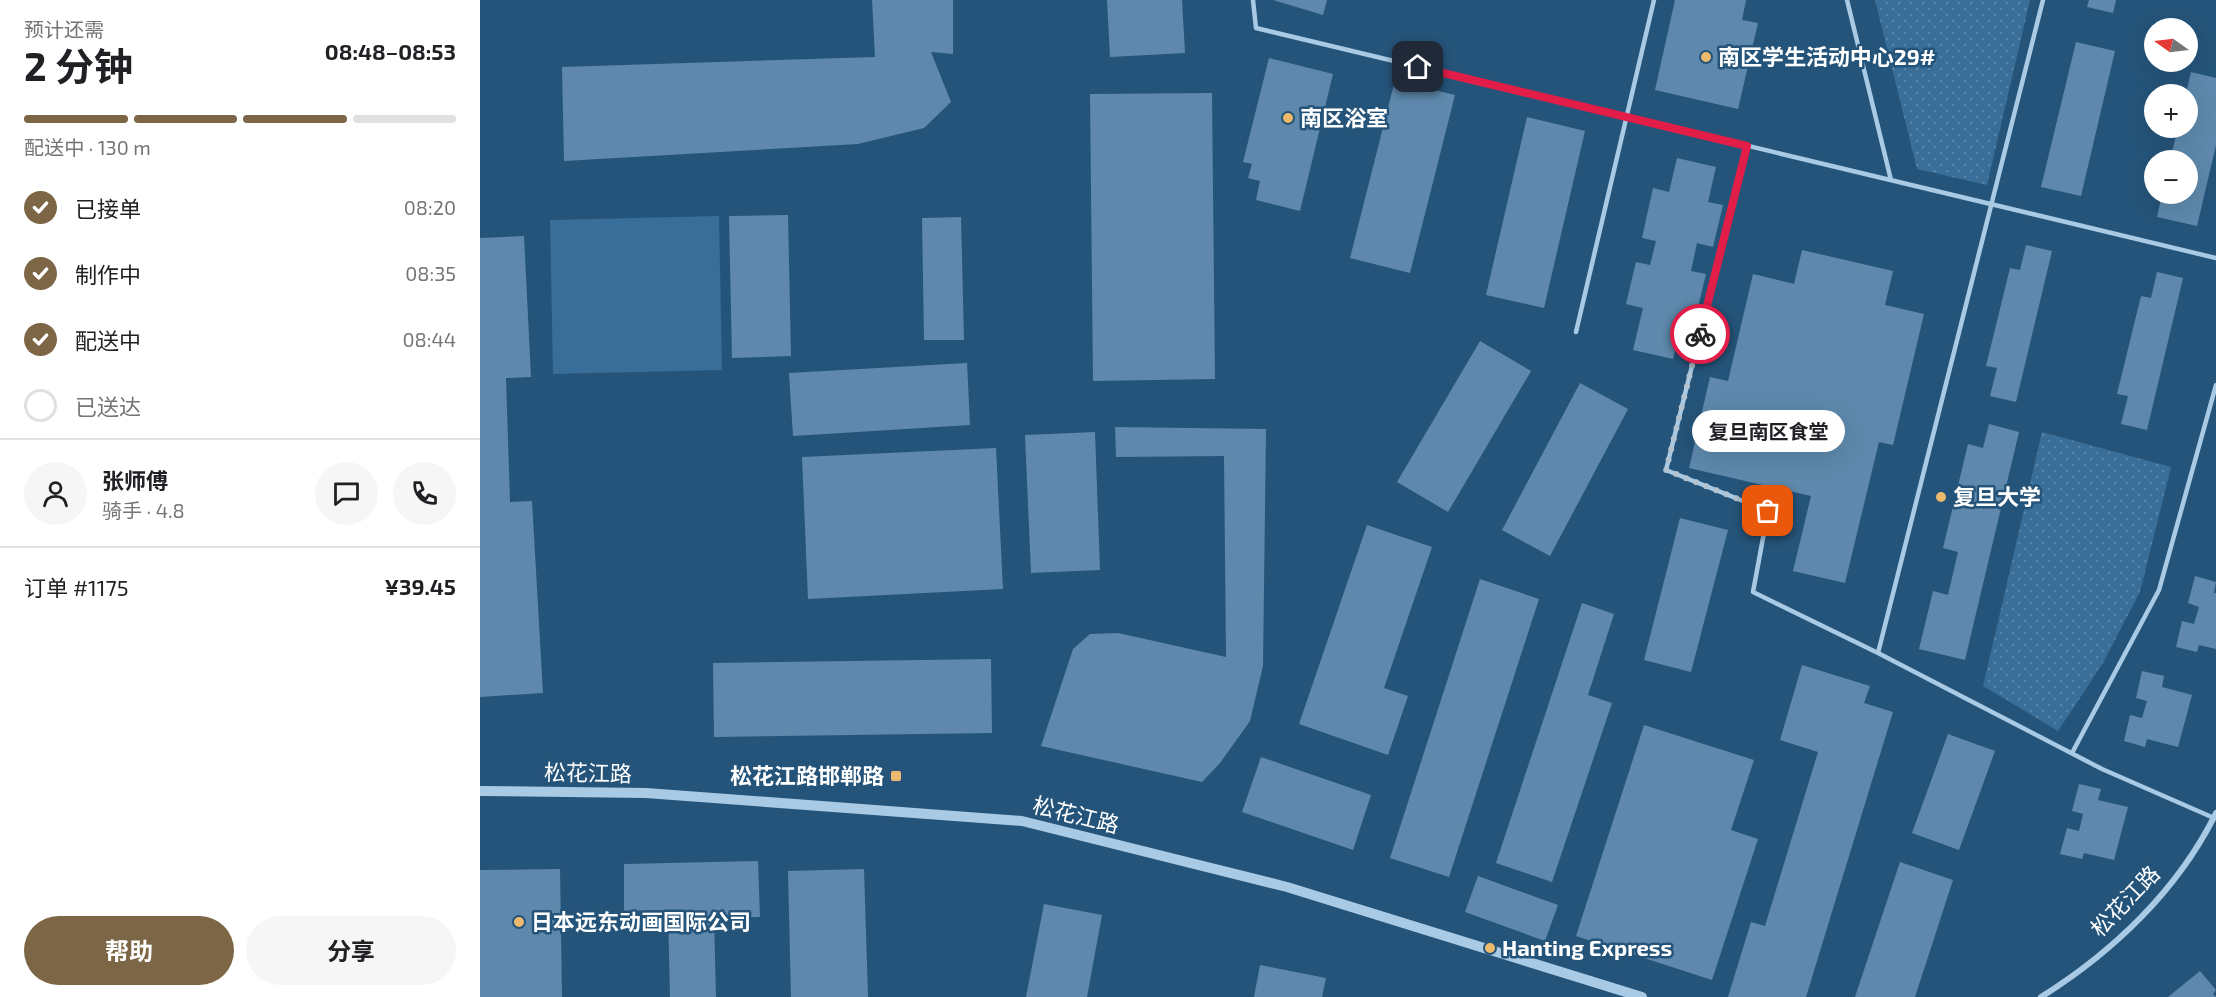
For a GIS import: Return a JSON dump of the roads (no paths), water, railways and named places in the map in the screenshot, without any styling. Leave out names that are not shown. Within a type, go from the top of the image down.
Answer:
[{"type":"street","name":"松花江路","points":[[480,791],[646,793],[1022,821],[1287,887],[1642,997]]},
{"type":"street","name":"松花江路","points":[[2041,997],[2071,978],[2124,934],[2174,880],[2215,815]]},
{"type":"lane","points":[[1253,0],[1256,28],[2216,258]]},
{"type":"lane","points":[[1576,332],[1654,0]]},
{"type":"lane","points":[[1848,0],[1891,180]]},
{"type":"lane","points":[[1878,653],[2043,0]]},
{"type":"lane","points":[[1747,146],[1666,470],[1768,511],[1753,592],[1878,653],[2102,769],[2215,815]]},
{"type":"lane","points":[[2072,753],[2159,590],[2216,385]]},
{"type":"place","name":"南区学生活动中心29#","points":[[1706,57]]},
{"type":"place","name":"南区浴室","points":[[1288,118]]},
{"type":"place","name":"复旦大学","points":[[1941,497]]},
{"type":"place","name":"复旦南区食堂","points":[[1768,511]]},
{"type":"place","name":"松花江路邯郸路","points":[[896,776]]},
{"type":"place","name":"日本远东动画国际公司","points":[[519,922]]},
{"type":"place","name":"Hanting Express","points":[[1490,948]]}]
